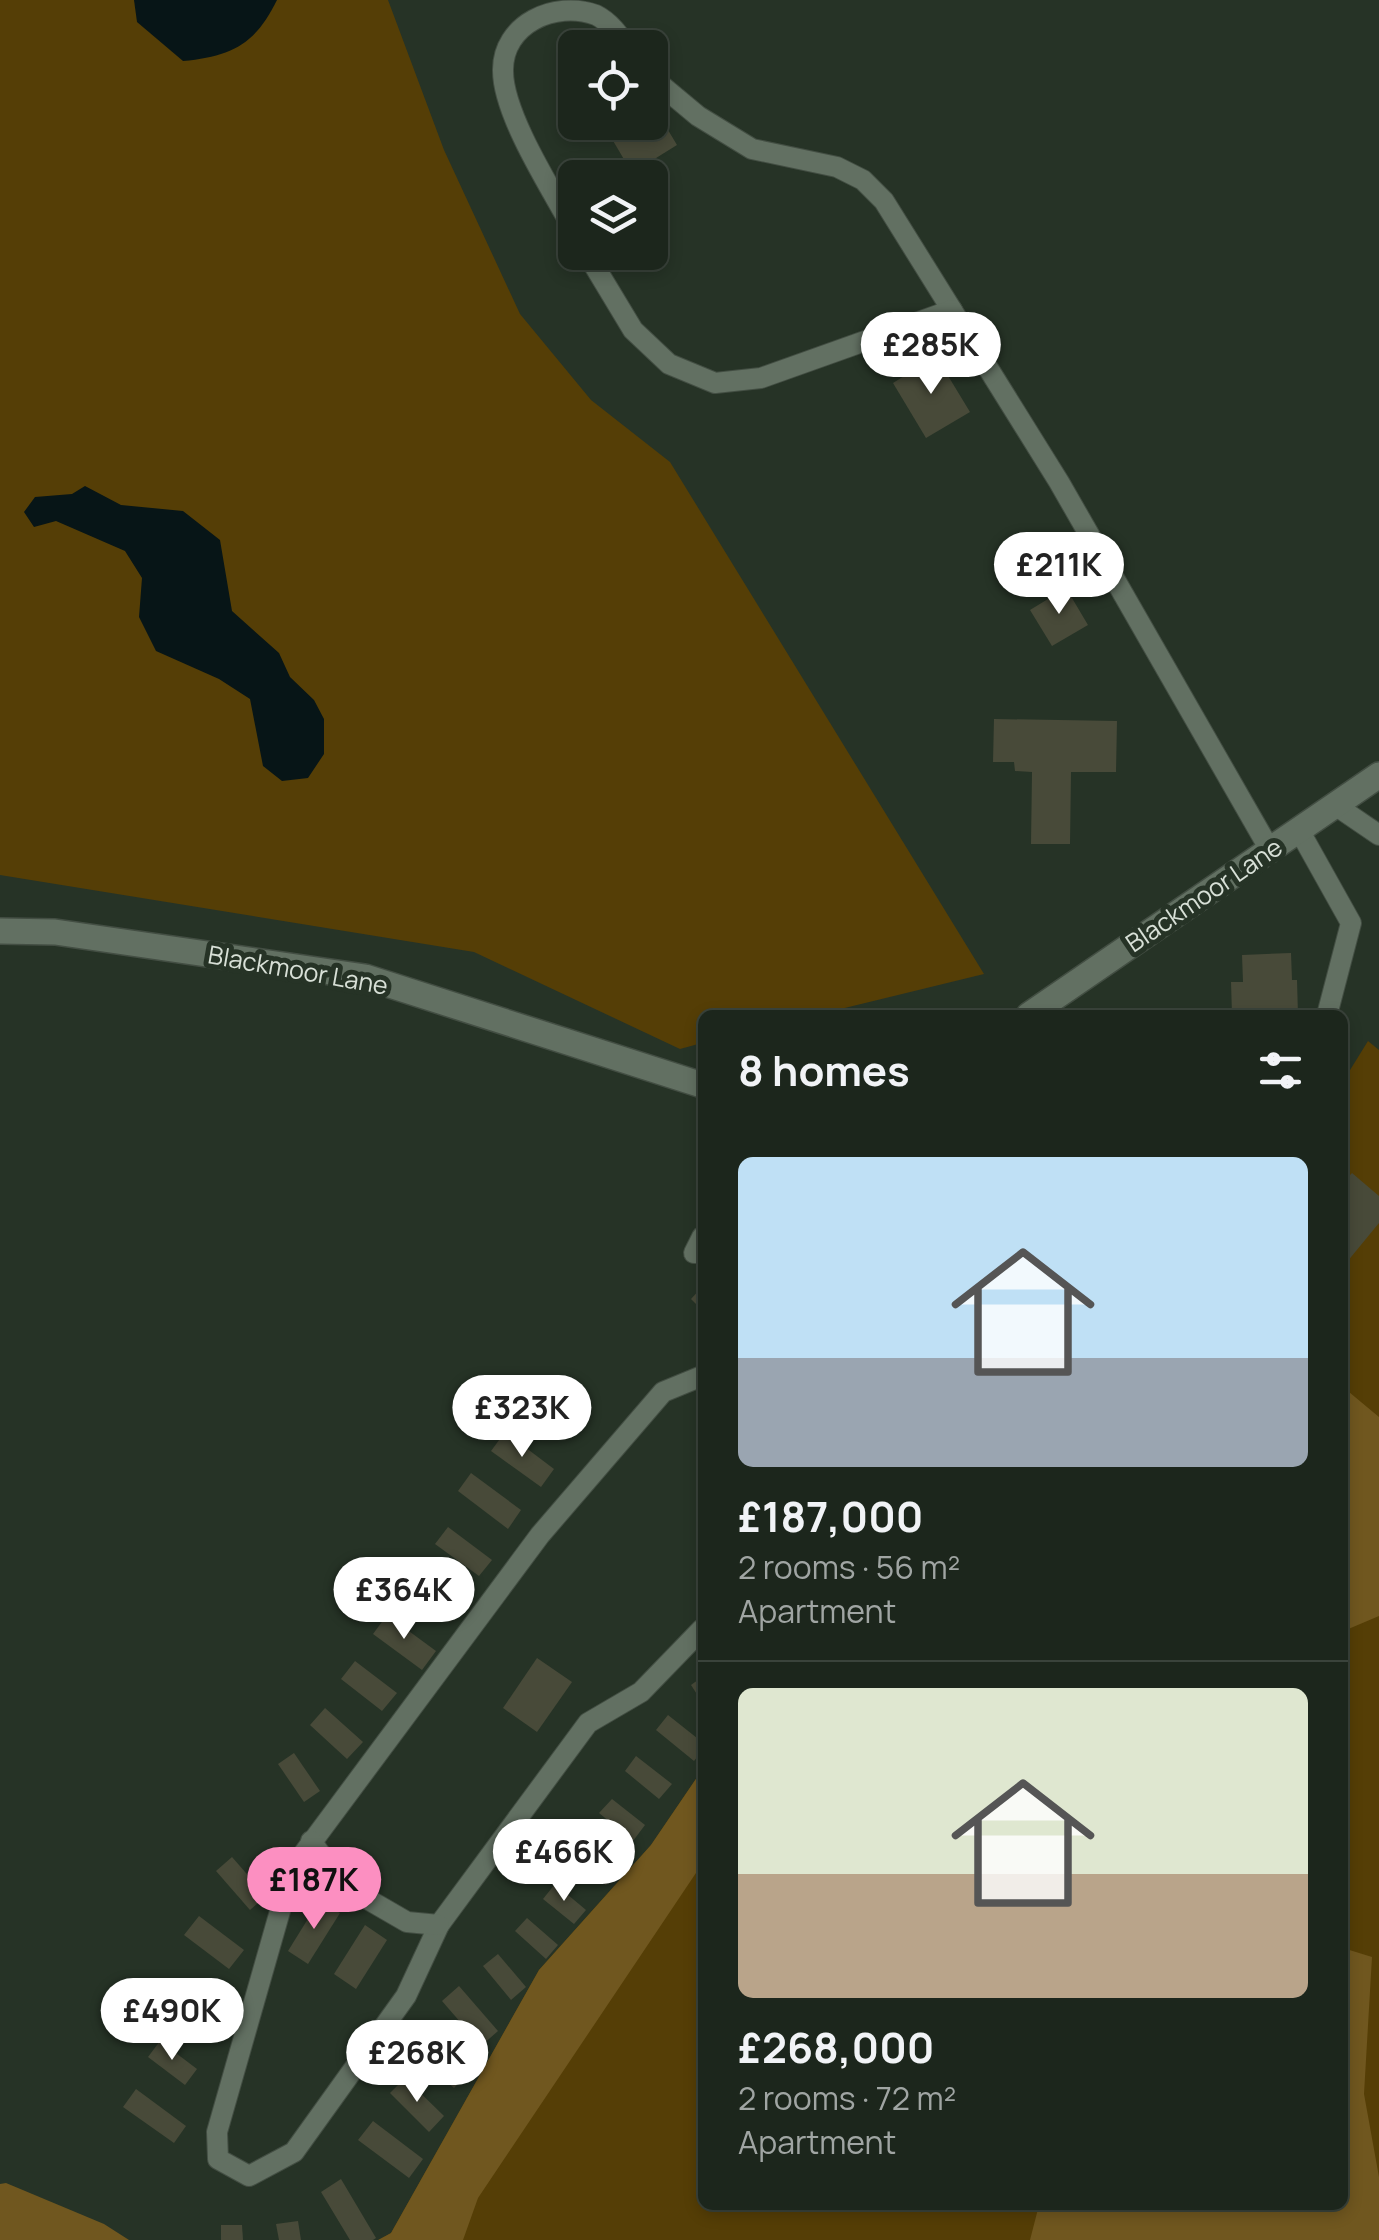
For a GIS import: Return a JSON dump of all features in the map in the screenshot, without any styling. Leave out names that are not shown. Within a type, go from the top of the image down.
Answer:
[{"type":"street","name":"Blackmoor Lane","points":[[1036,1010],[1335,805],[1375,782]]},
{"type":"street","name":"Blackmoor Lane","points":[[0,931],[55,932],[365,977],[698,1085]]},
{"type":"lane","points":[[558,200],[506,92],[502,70],[506,49],[517,30],[532,16],[553,8],[574,7],[604,20],[613,30]]},
{"type":"lane","points":[[668,91],[698,116],[752,149],[837,166],[862,180],[884,200],[1059,482],[1270,850]]},
{"type":"lane","points":[[597,270],[632,330],[669,364],[715,384],[761,378],[952,310]]},
{"type":"lane","points":[[1335,805],[1379,836]]},
{"type":"lane","points":[[1299,830],[1351,923],[1329,1010]]},
{"type":"lane","points":[[698,1378],[663,1392],[540,1535],[292,1869],[216,2132],[218,2159],[249,2176],[294,2152],[406,1996],[439,1926],[588,1722],[641,1692],[698,1633]]},
{"type":"lane","points":[[311,1841],[343,1885],[407,1922],[439,1926]]},
{"type":"shaded area","points":[[0,0],[388,0],[444,150],[520,314],[591,400],[670,462],[984,974],[836,1010],[698,1010],[698,1044],[680,1049],[474,952],[0,875]]},
{"type":"shaded area","points":[[134,0],[277,0],[260,28],[240,46],[215,56],[183,61],[137,22]]},
{"type":"shaded area","points":[[85,486],[121,505],[183,511],[220,540],[232,611],[279,653],[290,677],[314,700],[324,719],[324,754],[308,778],[282,781],[263,766],[250,699],[219,679],[156,651],[139,617],[142,578],[125,551],[56,521],[34,527],[24,512],[35,497],[72,494]]},
{"type":"shaded area","points":[[1368,1041],[1379,1050],[1379,2240],[379,2240],[391,2233],[539,1970],[651,1845],[698,1776],[698,2210],[1348,2210],[1348,1073]]},
{"type":"shaded area","points":[[1348,1391],[1379,1417],[1379,1616],[1348,1629]]},
{"type":"shaded area","points":[[698,1776],[698,1870],[478,2198],[463,2240],[378,2240],[391,2233],[539,1970],[651,1845]]},
{"type":"shaded area","points":[[1348,1950],[1372,1957],[1364,2094],[1379,2177],[1379,2240],[1030,2240],[1038,2210],[1348,2210]]},
{"type":"shaded area","points":[[6,2183],[104,2224],[129,2240],[0,2240],[0,2184]]},
{"type":"building","points":[[668,130],[677,145],[653,160],[624,160],[613,140],[668,140]]},
{"type":"building","points":[[936,356],[970,412],[926,438],[893,383]]},
{"type":"building","points":[[1043,537],[1058,561],[1011,589],[997,565]]},
{"type":"building","points":[[1066,588],[1088,625],[1052,646],[1030,610]]},
{"type":"building","points":[[994,719],[1117,721],[1116,772],[1071,772],[1070,844],[1031,844],[1032,772],[1015,771],[1014,762],[993,762]]},
{"type":"building","points":[[1291,953],[1298,1010],[1232,1010],[1231,982],[1243,982],[1242,955]]},
{"type":"building","points":[[1352,1173],[1379,1196],[1379,1223],[1348,1261],[1348,1177]]},
{"type":"building","points":[[505,1432],[554,1469],[541,1487],[491,1451]]},
{"type":"building","points":[[471,1473],[521,1510],[508,1529],[458,1491]]},
{"type":"building","points":[[448,1527],[492,1560],[479,1576],[435,1544]]},
{"type":"building","points":[[415,1568],[464,1604],[450,1622],[401,1586]]},
{"type":"building","points":[[387,1615],[436,1651],[422,1670],[373,1634]]},
{"type":"building","points":[[537,1658],[572,1682],[537,1732],[503,1708]]},
{"type":"building","points":[[355,1661],[397,1693],[382,1711],[341,1679]]},
{"type":"building","points":[[325,1708],[363,1742],[347,1759],[310,1725]]},
{"type":"building","points":[[668,1715],[698,1739],[698,1756],[694,1761],[656,1730]]},
{"type":"building","points":[[294,1753],[320,1791],[304,1802],[278,1764]]},
{"type":"building","points":[[636,1756],[672,1784],[659,1799],[625,1771]]},
{"type":"building","points":[[612,1799],[645,1825],[633,1841],[599,1813]]},
{"type":"building","points":[[583,1844],[618,1868],[606,1885],[571,1861]]},
{"type":"building","points":[[232,1857],[266,1896],[250,1910],[216,1871]]},
{"type":"building","points":[[555,1884],[586,1910],[574,1924],[543,1899]]},
{"type":"building","points":[[319,1901],[340,1913],[308,1964],[288,1951]]},
{"type":"building","points":[[199,1916],[244,1950],[229,1969],[184,1935]]},
{"type":"building","points":[[527,1918],[558,1945],[546,1959],[515,1931]]},
{"type":"building","points":[[365,1925],[387,1940],[356,1989],[334,1974]]},
{"type":"building","points":[[498,1954],[526,1987],[511,2000],[483,1966]]},
{"type":"building","points":[[185,1984],[228,2017],[214,2036],[171,2004]]},
{"type":"building","points":[[459,1986],[498,2031],[481,2046],[442,2001]]},
{"type":"building","points":[[428,2032],[470,2071],[454,2088],[412,2050]]},
{"type":"building","points":[[160,2041],[197,2069],[185,2085],[148,2057]]},
{"type":"building","points":[[405,2078],[444,2116],[429,2132],[390,2093]]},
{"type":"building","points":[[136,2089],[186,2126],[174,2143],[123,2107]]},
{"type":"building","points":[[373,2121],[423,2159],[409,2178],[358,2140]]},
{"type":"building","points":[[341,2179],[376,2238],[373,2240],[350,2240],[321,2192]]},
{"type":"building","points":[[298,2221],[301,2240],[279,2240],[276,2224]]},
{"type":"building","points":[[221,2225],[242,2225],[243,2240],[221,2240]]}]
